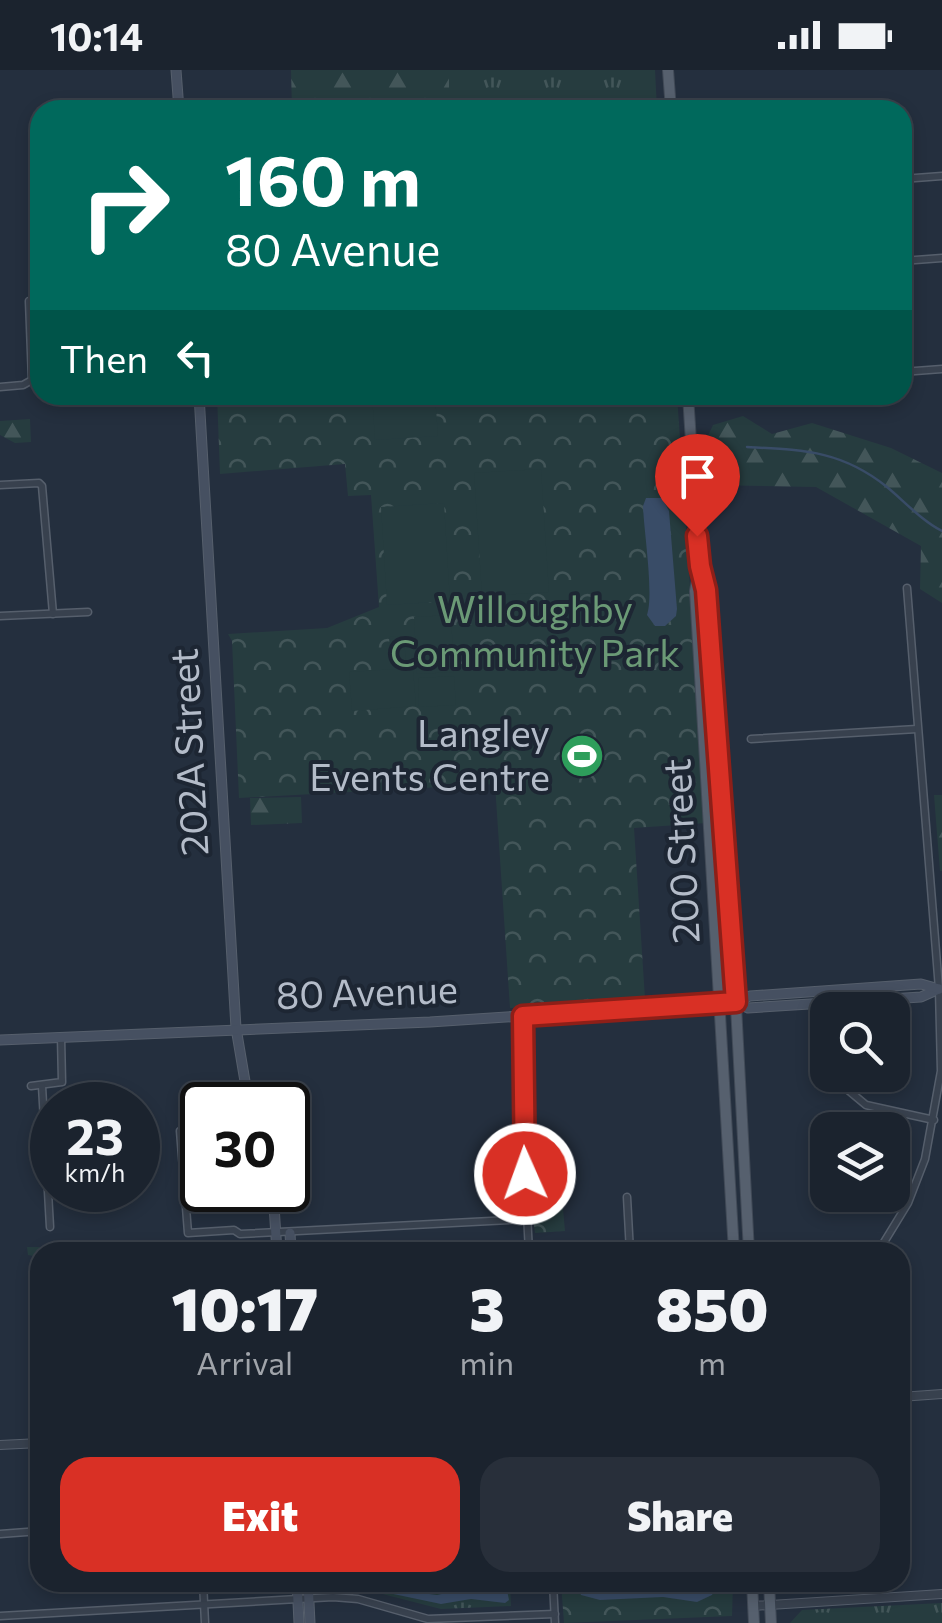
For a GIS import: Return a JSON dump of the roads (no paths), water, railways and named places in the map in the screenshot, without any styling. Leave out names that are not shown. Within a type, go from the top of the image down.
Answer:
[{"type":"main road","points":[[176,70],[178,100]]},
{"type":"main road","points":[[668,70],[670,100]]},
{"type":"main road","name":"202A Street","points":[[200,405],[236,1028],[246,1082]]},
{"type":"main road","name":"200 Street","points":[[689,405],[736,1002],[748,1242]]},
{"type":"main road","name":"200 Street","points":[[700,566],[695,591],[733,1242]]},
{"type":"main road","name":"80 Avenue","points":[[0,1040],[736,1002],[748,1008],[921,997],[940,989]]},
{"type":"main road","points":[[274,1212],[276,1242]]},
{"type":"main road","points":[[290,1233],[290,1242]]},
{"type":"main road","points":[[297,1592],[299,1623]]},
{"type":"main road","points":[[309,1592],[310,1623]]},
{"type":"main road","points":[[752,1592],[754,1623]]},
{"type":"main road","points":[[769,1592],[771,1623]]},
{"type":"street","points":[[912,178],[942,176]]},
{"type":"street","points":[[912,260],[942,258]]},
{"type":"street","points":[[29,301],[30,320]]},
{"type":"street","points":[[912,371],[942,369]]},
{"type":"street","points":[[0,387],[30,384]]},
{"type":"street","points":[[0,485],[39,483],[44,491],[53,614]]},
{"type":"street","points":[[884,1242],[908,1204],[925,1158],[941,1072],[940,989],[907,588]]},
{"type":"street","points":[[0,616],[88,612]]},
{"type":"street","points":[[751,740],[917,729]]},
{"type":"street","points":[[523,1016],[523,1138],[529,1242]]},
{"type":"street","points":[[59,1082],[65,1078],[61,1037]]},
{"type":"street","points":[[850,1092],[866,1105],[934,1120]]},
{"type":"street","points":[[627,1196],[629,1242]]},
{"type":"street","points":[[49,1212],[50,1227]]},
{"type":"street","points":[[186,1212],[188,1233],[234,1230],[240,1234],[276,1234],[528,1219]]},
{"type":"street","points":[[910,1396],[942,1394]]},
{"type":"street","points":[[0,1445],[30,1444]]},
{"type":"street","points":[[0,1534],[30,1532]]},
{"type":"street","points":[[204,1592],[206,1623]]},
{"type":"street","points":[[0,1616],[309,1598],[358,1599],[428,1619],[555,1618],[553,1592]]},
{"type":"street","points":[[753,1606],[942,1594]]},
{"type":"street","points":[[71,1612],[72,1622]]},
{"type":"water","points":[[646,498],[662,498],[669,511],[677,609],[676,616],[665,626],[655,626],[647,615],[649,578],[643,506]]},
{"type":"water","points":[[384,1592],[437,1595],[507,1592],[509,1600],[505,1603],[471,1599],[441,1604]]},
{"type":"water","points":[[580,1592],[714,1592],[697,1602],[663,1597],[600,1600]]},
{"type":"waterway","points":[[747,447],[803,451],[837,459],[870,475],[942,531]]},
{"type":"place","name":"Langley Events Centre","points":[[582,756]]},
{"type":"park label","name":"Willoughby Community Park","points":[[535,632]]}]
